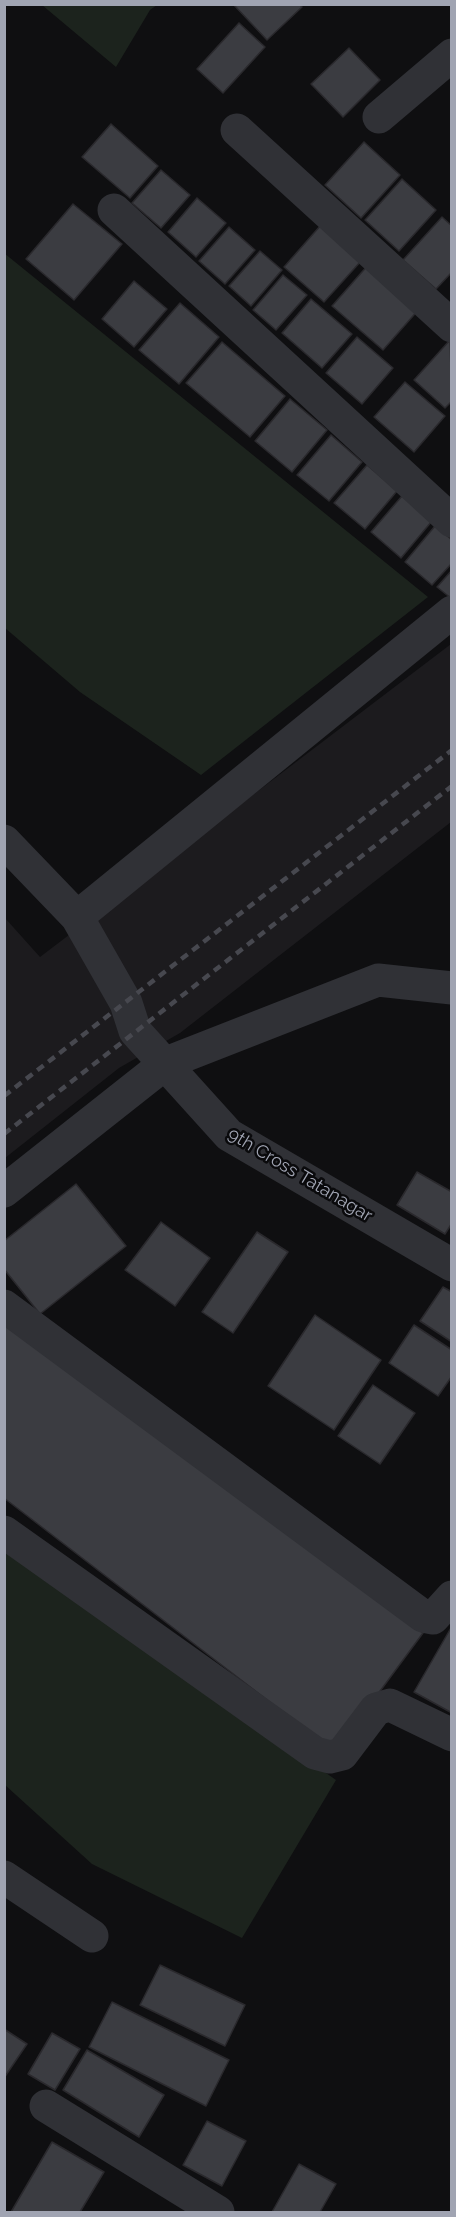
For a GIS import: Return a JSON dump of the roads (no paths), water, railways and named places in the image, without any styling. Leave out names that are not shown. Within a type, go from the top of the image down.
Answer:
[{"type":"street","points":[[379,117],[452,55]]},
{"type":"street","points":[[237,130],[452,326]]},
{"type":"street","points":[[114,210],[452,521]]},
{"type":"street","points":[[77,917],[452,612]]},
{"type":"street","name":"9th Cross Tatanagar","points":[[4,841],[77,917],[126,1003],[135,1031],[229,1135],[452,1265]]},
{"type":"street","points":[[4,1191],[166,1063],[378,980],[452,988]]},
{"type":"street","points":[[4,1306],[423,1616],[433,1618],[452,1597]]},
{"type":"street","points":[[4,1532],[315,1754],[330,1757],[342,1754],[376,1709],[390,1705],[452,1735]]},
{"type":"street","points":[[4,1877],[92,1936]]},
{"type":"street","points":[[46,2106],[218,2212]]},
{"type":"railway","points":[[4,1096],[452,750]]},
{"type":"railway","points":[[4,1134],[452,786]]}]
